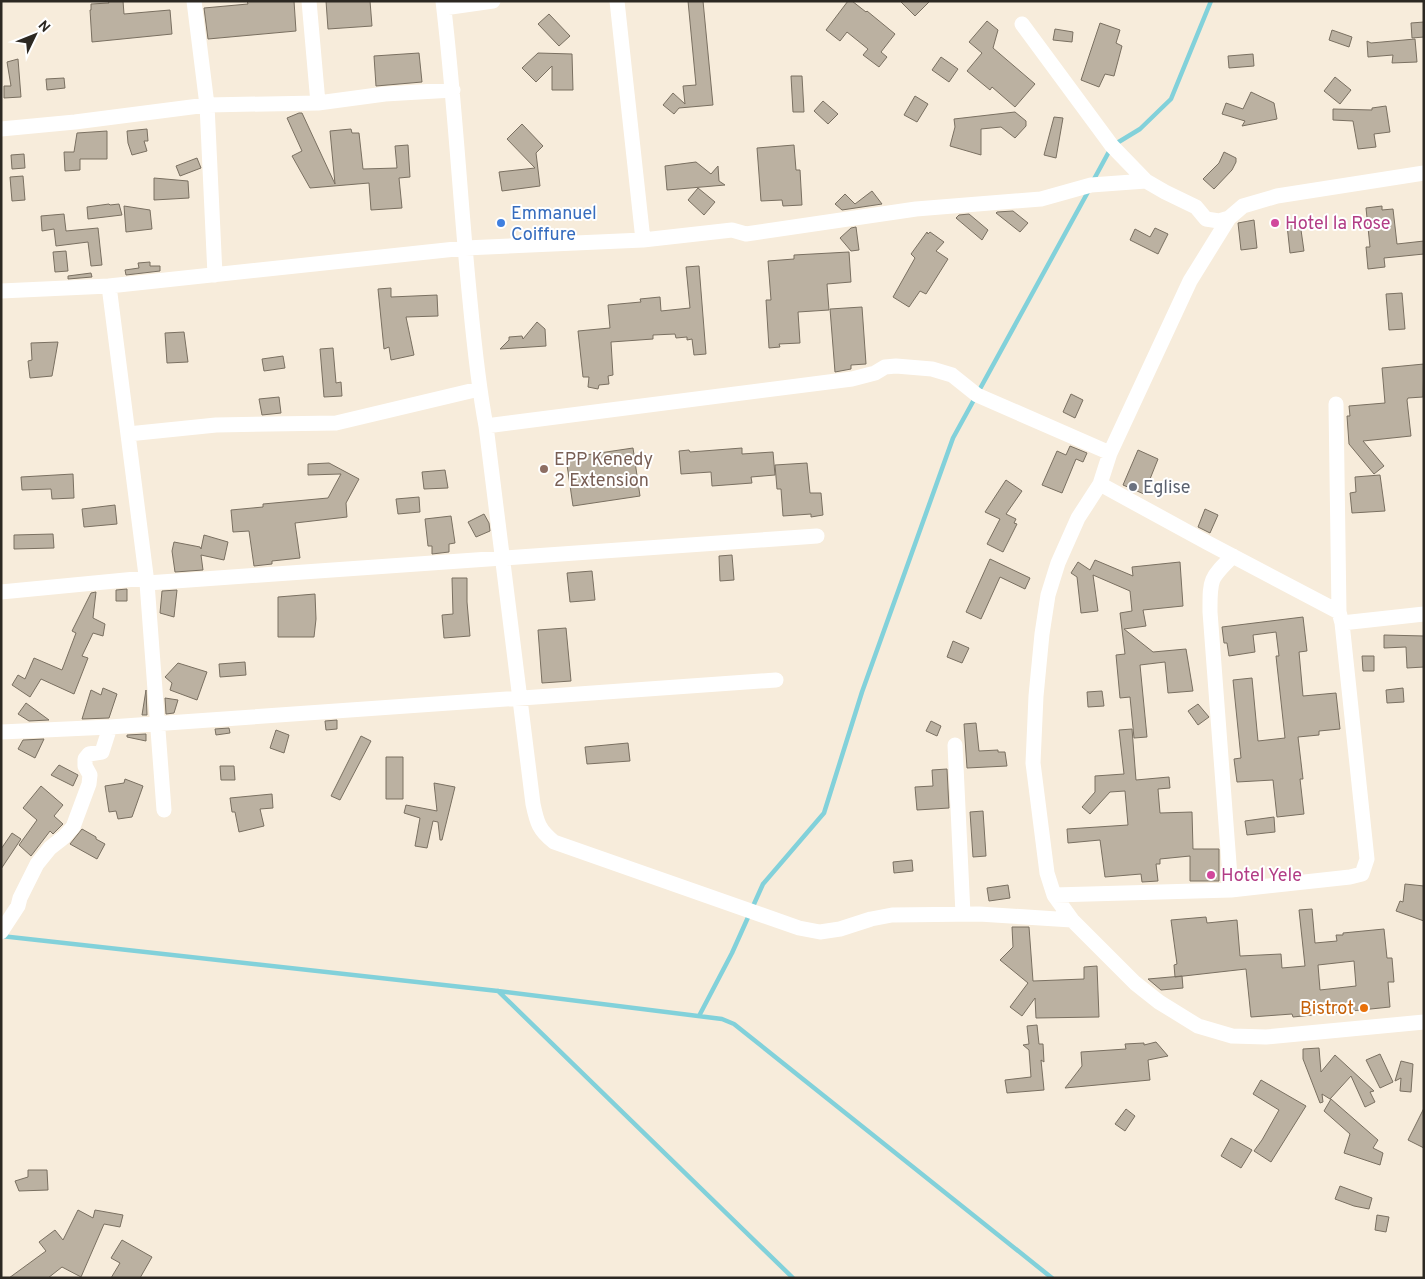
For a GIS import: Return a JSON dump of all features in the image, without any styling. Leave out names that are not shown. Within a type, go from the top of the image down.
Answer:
[{"type":"street","points":[[194,1],[207,105],[215,275]]},
{"type":"street","points":[[309,1],[318,102]]},
{"type":"street","points":[[492,1],[444,5],[479,389],[486,426],[536,822],[543,833],[554,842],[799,928],[820,932],[840,929],[871,919],[892,915],[962,914],[1034,916],[1072,920]]},
{"type":"street","points":[[617,1],[642,240]]},
{"type":"street","points":[[1022,24],[1112,146],[1146,181],[1196,207],[1206,219],[1219,221],[1229,218]]},
{"type":"street","points":[[1,129],[75,122],[207,105],[318,102],[385,94],[453,90]]},
{"type":"street","points":[[1424,173],[1277,196],[1243,206],[1229,218],[1190,281],[1110,453],[1100,484],[1078,518],[1058,563],[1048,595],[1042,634],[1036,696],[1033,764],[1047,873],[1054,895],[1072,920],[1135,983],[1159,1002],[1198,1026],[1232,1036],[1266,1036],[1424,1022]]},
{"type":"street","points":[[1,291],[109,286],[465,248],[642,240],[732,230],[746,234],[916,209],[1041,199],[1091,185],[1146,181]]},
{"type":"street","points":[[109,286],[147,580],[164,810]]},
{"type":"street","points":[[486,426],[852,379],[875,373],[885,367],[896,366],[932,369],[952,375],[976,395],[1110,453]]},
{"type":"street","points":[[128,434],[216,426],[336,423],[479,389]]},
{"type":"street","points":[[1054,895],[1231,890],[1350,877],[1362,874],[1367,859],[1341,617],[1336,404]]},
{"type":"street","points":[[1100,484],[1341,617],[1424,614]]},
{"type":"street","points":[[1,592],[147,580],[502,559],[817,536]]},
{"type":"street","points":[[1231,890],[1210,612],[1210,584],[1216,571],[1233,556]]},
{"type":"street","points":[[1,732],[158,724],[776,680]]},
{"type":"street","points":[[1,932],[18,906],[37,864],[50,848],[73,827],[89,784],[90,775],[84,766],[85,759],[89,754],[102,752],[110,727]]},
{"type":"street","points":[[955,745],[962,914]]},
{"type":"building","points":[[108,1],[123,1],[124,14],[170,10],[172,34],[92,42],[91,4],[109,3]]},
{"type":"building","points":[[247,1],[294,1],[296,31],[208,39],[204,8],[248,4]]},
{"type":"building","points":[[326,1],[370,1],[372,26],[328,29]]},
{"type":"building","points":[[688,1],[703,1],[713,105],[679,108],[674,114],[663,105],[673,93],[685,104],[683,86],[696,85]]},
{"type":"building","points":[[848,1],[852,1],[867,11],[895,34],[881,52],[887,57],[879,67],[863,55],[868,49],[847,32],[840,41],[826,30]]},
{"type":"building","points":[[900,1],[930,1],[915,16]]},
{"type":"building","points":[[549,14],[570,36],[559,46],[538,24]]},
{"type":"building","points":[[987,21],[998,30],[993,48],[1035,84],[1015,107],[992,87],[990,90],[967,71],[982,53],[969,42]]},
{"type":"building","points":[[1424,22],[1424,37],[1412,38],[1411,23]]},
{"type":"building","points":[[1100,23],[1120,30],[1116,43],[1122,46],[1114,76],[1105,74],[1099,87],[1081,80]]},
{"type":"building","points":[[1055,29],[1073,32],[1072,42],[1053,40]]},
{"type":"building","points":[[1332,30],[1352,37],[1349,47],[1329,40]]},
{"type":"building","points":[[1415,39],[1417,62],[1392,63],[1393,55],[1368,57],[1367,41],[1371,43]]},
{"type":"building","points":[[419,53],[422,82],[376,86],[374,56]]},
{"type":"building","points":[[538,53],[572,54],[573,90],[552,90],[552,66],[536,82],[522,68]]},
{"type":"building","points":[[1253,54],[1254,66],[1229,68],[1228,56]]},
{"type":"building","points":[[941,57],[958,69],[949,82],[932,70]]},
{"type":"building","points":[[18,59],[21,97],[4,98],[4,86],[11,86],[7,62]]},
{"type":"building","points":[[791,76],[802,76],[804,112],[793,112]]},
{"type":"building","points":[[1335,77],[1351,90],[1340,104],[1324,91]]},
{"type":"building","points":[[64,78],[65,88],[47,90],[46,79]]},
{"type":"building","points":[[1251,92],[1274,103],[1277,119],[1242,126],[1245,121],[1222,114],[1226,103],[1243,109]]},
{"type":"building","points":[[915,96],[928,104],[917,122],[904,115]]},
{"type":"building","points":[[823,101],[838,114],[828,124],[814,111]]},
{"type":"building","points":[[1386,106],[1390,132],[1374,134],[1376,147],[1358,149],[1353,121],[1333,120],[1333,109],[1372,110],[1372,108]]},
{"type":"building","points":[[1015,112],[1026,121],[1026,126],[1015,138],[1001,127],[981,129],[981,155],[950,146],[955,127],[954,119]]},
{"type":"building","points":[[302,113],[335,184],[330,131],[351,129],[352,133],[359,133],[363,169],[397,168],[395,146],[408,145],[410,177],[399,178],[402,208],[371,210],[369,183],[310,188],[292,156],[302,151],[287,118]]},
{"type":"building","points":[[1054,117],[1063,118],[1056,158],[1044,155]]},
{"type":"building","points":[[522,124],[543,146],[536,153],[540,186],[502,191],[499,172],[535,168],[507,139]]},
{"type":"building","points":[[147,129],[148,141],[144,141],[147,151],[132,155],[127,131]]},
{"type":"building","points":[[107,131],[107,159],[80,159],[80,170],[65,171],[64,152],[74,152],[77,133]]},
{"type":"building","points":[[794,145],[796,170],[800,170],[802,205],[783,206],[782,200],[761,201],[757,148]]},
{"type":"building","points":[[1224,152],[1236,158],[1236,162],[1232,170],[1214,189],[1203,179],[1219,163]]},
{"type":"building","points":[[24,154],[25,168],[12,169],[11,155]]},
{"type":"building","points":[[197,158],[201,168],[180,176],[176,166]]},
{"type":"building","points":[[696,162],[711,174],[718,166],[719,181],[725,185],[667,190],[665,166]]},
{"type":"building","points":[[23,176],[25,200],[12,201],[10,177]]},
{"type":"building","points":[[154,178],[188,181],[189,198],[154,200]]},
{"type":"building","points":[[698,188],[715,202],[704,215],[688,200]]},
{"type":"building","points":[[872,191],[882,204],[842,210],[835,204],[845,194],[855,204]]},
{"type":"building","points":[[119,204],[122,215],[88,219],[87,207]]},
{"type":"building","points":[[124,206],[150,210],[152,229],[126,232]]},
{"type":"building","points":[[1382,206],[1382,210],[1393,209],[1397,244],[1424,241],[1424,254],[1384,258],[1385,267],[1368,269],[1366,247],[1370,247],[1366,208]]},
{"type":"building","points":[[1013,211],[1028,223],[1020,232],[996,213]]},
{"type":"building","points":[[64,214],[66,231],[98,228],[102,265],[91,266],[88,242],[56,246],[54,229],[42,231],[41,216]]},
{"type":"building","points":[[969,214],[988,230],[982,240],[956,218],[959,215]]},
{"type":"building","points":[[1254,220],[1257,248],[1241,250],[1238,223]]},
{"type":"building","points":[[1300,223],[1304,251],[1290,253],[1287,225]]},
{"type":"building","points":[[856,227],[859,250],[851,251],[840,238],[851,228]]},
{"type":"building","points":[[1155,228],[1168,234],[1158,254],[1130,240],[1135,229],[1150,237]]},
{"type":"building","points":[[927,232],[928,234],[930,232],[944,242],[936,251],[948,259],[926,294],[920,291],[909,307],[893,297],[915,258],[911,254]]},
{"type":"building","points":[[66,251],[68,271],[55,272],[53,252]]},
{"type":"building","points":[[849,252],[851,282],[827,284],[829,310],[798,312],[800,343],[779,344],[780,347],[769,348],[766,300],[771,300],[768,261],[794,259],[794,255]]},
{"type":"building","points":[[150,262],[150,266],[160,266],[160,271],[126,275],[125,270],[139,268],[138,263]]},
{"type":"building","points":[[699,266],[706,354],[694,355],[692,339],[687,340],[687,337],[676,338],[675,334],[653,335],[653,339],[611,342],[613,375],[608,376],[609,384],[599,385],[598,389],[588,387],[589,377],[583,377],[578,331],[610,328],[608,305],[641,302],[640,299],[660,297],[661,311],[690,308],[686,267]]},
{"type":"building","points":[[91,273],[92,277],[68,279],[68,276]]},
{"type":"building","points":[[391,288],[391,297],[437,295],[438,316],[406,317],[414,355],[391,360],[389,347],[384,349],[378,289]]},
{"type":"building","points":[[1402,293],[1405,329],[1389,330],[1386,294]]},
{"type":"building","points":[[862,307],[866,364],[851,365],[851,369],[835,372],[830,309]]},
{"type":"building","points":[[537,322],[545,329],[546,346],[500,349],[509,340],[509,337],[522,336],[523,339]]},
{"type":"building","points":[[184,332],[188,362],[167,363],[165,333]]},
{"type":"building","points":[[58,342],[52,376],[30,378],[28,361],[32,360],[31,343]]},
{"type":"building","points":[[333,348],[336,383],[341,382],[342,396],[324,397],[320,349]]},
{"type":"building","points":[[283,356],[285,368],[264,371],[262,359]]},
{"type":"building","points":[[1424,364],[1423,397],[1408,398],[1407,400],[1411,436],[1363,441],[1384,466],[1374,474],[1349,444],[1347,416],[1350,416],[1349,406],[1385,403],[1382,368]]},
{"type":"building","points":[[1071,394],[1083,400],[1075,418],[1063,412]]},
{"type":"building","points":[[279,397],[281,413],[262,415],[259,399]]},
{"type":"building","points":[[1070,446],[1087,453],[1083,462],[1076,459],[1062,493],[1042,485],[1057,451],[1066,455]]},
{"type":"building","points":[[633,448],[640,496],[573,506],[566,458]]},
{"type":"building","points":[[742,448],[742,454],[773,452],[775,475],[751,477],[752,483],[712,486],[711,472],[681,474],[679,451],[689,450],[690,452]]},
{"type":"building","points":[[1138,450],[1158,459],[1144,494],[1123,485]]},
{"type":"building","points":[[329,463],[359,479],[346,503],[347,517],[295,523],[300,558],[272,561],[272,564],[254,566],[249,531],[233,532],[231,510],[263,507],[263,504],[328,498],[341,474],[308,475],[308,464]]},
{"type":"building","points":[[807,463],[810,493],[821,493],[823,515],[811,517],[811,514],[783,516],[781,489],[777,489],[775,465]]},
{"type":"building","points":[[445,470],[448,488],[424,489],[422,472]]},
{"type":"building","points":[[73,474],[74,498],[52,499],[51,489],[22,490],[21,477]]},
{"type":"building","points":[[1380,475],[1385,511],[1352,513],[1350,493],[1356,492],[1355,477]]},
{"type":"building","points":[[1006,480],[1022,491],[1006,514],[1016,519],[1014,523],[1017,524],[1003,552],[987,544],[1000,519],[985,512]]},
{"type":"building","points":[[419,497],[420,512],[398,514],[396,499]]},
{"type":"building","points":[[115,505],[117,524],[84,527],[82,509]]},
{"type":"building","points":[[1205,509],[1218,515],[1210,533],[1198,527]]},
{"type":"building","points":[[484,514],[489,523],[490,531],[476,537],[468,522]]},
{"type":"building","points":[[451,516],[455,543],[449,544],[449,552],[432,554],[432,546],[428,546],[425,519]]},
{"type":"building","points":[[53,534],[54,548],[14,549],[14,535]]},
{"type":"building","points":[[204,535],[228,542],[224,560],[201,555],[203,570],[175,572],[172,551],[174,542],[200,547],[201,549]]},
{"type":"building","points":[[732,555],[734,580],[720,581],[719,556]]},
{"type":"building","points":[[990,559],[1030,578],[1025,589],[1000,577],[981,619],[966,612]]},
{"type":"building","points":[[1095,560],[1133,576],[1132,567],[1180,562],[1183,606],[1143,610],[1146,626],[1124,629],[1153,652],[1186,649],[1193,691],[1168,693],[1165,662],[1140,665],[1147,737],[1134,738],[1130,697],[1120,698],[1116,655],[1125,654],[1120,613],[1132,611],[1130,591],[1093,575],[1098,611],[1081,613],[1077,577],[1071,573],[1078,562],[1090,570]]},
{"type":"building","points":[[592,571],[595,600],[570,602],[567,573]]},
{"type":"building","points":[[452,578],[467,578],[470,636],[444,638],[442,615],[453,614]]},
{"type":"building","points":[[127,589],[127,601],[116,601],[116,590]]},
{"type":"building","points":[[177,590],[174,617],[160,613],[162,591]]},
{"type":"building","points":[[96,592],[93,618],[105,624],[103,636],[93,633],[82,656],[88,658],[74,694],[41,679],[30,697],[12,685],[18,675],[25,679],[34,658],[62,670],[76,633],[72,631],[91,593]]},
{"type":"building","points":[[315,594],[316,619],[314,637],[278,637],[278,597]]},
{"type":"building","points":[[1303,617],[1307,651],[1299,652],[1303,696],[1336,693],[1340,729],[1319,731],[1319,735],[1298,737],[1303,779],[1300,779],[1304,814],[1277,817],[1273,780],[1237,782],[1234,759],[1241,758],[1233,680],[1252,678],[1258,741],[1285,738],[1276,656],[1279,656],[1276,632],[1253,635],[1255,652],[1229,656],[1227,643],[1224,643],[1222,627]]},
{"type":"building","points":[[566,628],[571,681],[542,683],[538,630]]},
{"type":"building","points":[[1384,635],[1424,636],[1424,667],[1407,668],[1406,647],[1384,648]]},
{"type":"building","points":[[953,641],[969,648],[962,663],[947,657]]},
{"type":"building","points":[[1362,656],[1374,656],[1374,671],[1363,671]]},
{"type":"building","points":[[245,662],[246,675],[220,677],[219,664]]},
{"type":"building","points":[[178,663],[207,672],[197,700],[170,690],[172,683],[165,677]]},
{"type":"building","points":[[103,688],[117,694],[109,718],[82,719],[91,690],[101,695]]},
{"type":"building","points":[[1403,688],[1404,702],[1387,703],[1386,690]]},
{"type":"building","points":[[146,690],[147,715],[142,715]]},
{"type":"building","points":[[1102,691],[1104,706],[1088,707],[1087,692]]},
{"type":"building","points":[[165,698],[178,700],[174,713],[166,714]]},
{"type":"building","points":[[26,703],[49,720],[29,721],[18,714]]},
{"type":"building","points":[[1198,704],[1209,717],[1198,725],[1188,711]]},
{"type":"building","points":[[337,720],[337,729],[326,730],[325,721]]},
{"type":"building","points":[[931,721],[941,726],[937,736],[926,731]]},
{"type":"building","points":[[976,723],[979,751],[998,750],[998,752],[1005,752],[1007,766],[967,768],[964,724]]},
{"type":"building","points":[[229,728],[230,733],[216,735],[215,729]]},
{"type":"building","points":[[1132,729],[1136,780],[1169,777],[1170,788],[1158,789],[1160,813],[1192,812],[1193,849],[1219,849],[1219,881],[1190,881],[1190,856],[1160,859],[1160,864],[1156,864],[1158,881],[1142,882],[1141,874],[1105,877],[1100,840],[1068,843],[1067,829],[1128,825],[1125,791],[1110,792],[1090,814],[1082,807],[1095,792],[1095,776],[1124,774],[1119,730]]},
{"type":"building","points":[[276,730],[289,735],[284,753],[270,748]]},
{"type":"building","points":[[146,734],[146,741],[127,737],[127,735]]},
{"type":"building","points":[[361,736],[371,741],[340,800],[331,796]]},
{"type":"building","points":[[44,739],[35,758],[18,749],[23,740]]},
{"type":"building","points":[[628,743],[630,761],[587,764],[585,747]]},
{"type":"building","points":[[386,757],[403,757],[403,799],[386,799]]},
{"type":"building","points":[[59,765],[78,775],[73,786],[51,775]]},
{"type":"building","points":[[220,766],[234,766],[235,780],[221,780]]},
{"type":"building","points":[[947,769],[949,808],[917,810],[915,787],[933,786],[932,770]]},
{"type":"building","points":[[125,779],[143,786],[132,817],[118,819],[116,811],[109,812],[105,786],[124,783]]},
{"type":"building","points":[[434,783],[455,787],[442,840],[440,840],[438,822],[433,821],[427,848],[415,846],[420,818],[404,813],[406,805],[437,811]]},
{"type":"building","points":[[41,786],[63,805],[54,816],[63,824],[53,834],[50,831],[31,856],[19,845],[37,820],[23,808]]},
{"type":"building","points":[[272,794],[273,808],[260,809],[264,826],[239,832],[235,812],[232,812],[230,798]]},
{"type":"building","points":[[983,811],[986,856],[973,857],[970,812]]},
{"type":"building","points":[[1274,817],[1275,832],[1247,835],[1245,821]]},
{"type":"building","points":[[82,829],[105,844],[97,859],[70,844]]},
{"type":"building","points":[[12,833],[21,839],[1,869],[1,849]]},
{"type":"building","points":[[912,860],[913,871],[894,873],[893,862]]},
{"type":"building","points":[[1405,884],[1424,886],[1424,921],[1396,911],[1400,901],[1403,902]]},
{"type":"building","points":[[1008,885],[1010,898],[989,901],[987,888]]},
{"type":"building","points":[[1312,909],[1315,943],[1337,941],[1336,935],[1343,935],[1343,933],[1384,929],[1387,958],[1392,958],[1394,982],[1388,982],[1390,1007],[1293,1017],[1292,1014],[1251,1017],[1246,969],[1175,977],[1174,965],[1177,964],[1171,920],[1206,917],[1207,923],[1237,920],[1240,956],[1281,954],[1282,968],[1305,966],[1299,910]],"holes":[[[1354,961],[1356,986],[1320,990],[1318,965]]]},
{"type":"building","points":[[1012,927],[1029,927],[1033,981],[1084,979],[1084,967],[1097,966],[1099,1017],[1036,1018],[1035,998],[1022,1016],[1010,1007],[1028,983],[1000,960],[1013,947]]},
{"type":"building","points":[[1182,976],[1183,988],[1161,990],[1148,979]]},
{"type":"building","points":[[1037,1025],[1039,1044],[1043,1044],[1044,1062],[1041,1060],[1044,1090],[1007,1093],[1005,1080],[1031,1077],[1029,1050],[1023,1045],[1029,1044],[1027,1026]]},
{"type":"building","points":[[1156,1042],[1168,1056],[1148,1060],[1150,1080],[1065,1088],[1082,1066],[1081,1052],[1126,1049],[1125,1044],[1144,1043],[1144,1045]]},
{"type":"building","points":[[1319,1048],[1321,1072],[1335,1055],[1374,1091],[1370,1092],[1375,1102],[1365,1107],[1351,1076],[1330,1099],[1322,1094],[1323,1102],[1320,1103],[1303,1059],[1303,1049]]},
{"type":"building","points":[[1380,1054],[1393,1082],[1380,1088],[1366,1060]]},
{"type":"building","points":[[1401,1061],[1413,1064],[1411,1092],[1400,1091],[1401,1078],[1395,1081]]},
{"type":"building","points":[[1261,1080],[1306,1106],[1271,1162],[1254,1151],[1279,1110],[1253,1094]]},
{"type":"building","points":[[1331,1099],[1378,1140],[1373,1148],[1383,1153],[1380,1165],[1344,1153],[1350,1134],[1324,1111]]},
{"type":"building","points":[[1424,1108],[1424,1148],[1408,1140]]},
{"type":"building","points":[[1126,1109],[1135,1116],[1125,1131],[1115,1124]]},
{"type":"building","points":[[1231,1138],[1252,1150],[1241,1168],[1221,1156]]},
{"type":"building","points":[[28,1170],[47,1170],[48,1190],[19,1191],[15,1181],[28,1177]]},
{"type":"building","points":[[1340,1186],[1372,1198],[1369,1209],[1335,1199]]},
{"type":"building","points":[[78,1210],[93,1218],[95,1210],[123,1215],[120,1227],[104,1224],[81,1277],[62,1267],[48,1278],[9,1278],[46,1251],[39,1242],[55,1230],[63,1240]]},
{"type":"building","points":[[1377,1215],[1389,1217],[1386,1232],[1375,1230]]},
{"type":"building","points":[[122,1240],[152,1257],[140,1278],[111,1278],[120,1263],[111,1258]]},
{"type":"waterway","points":[[1093,181],[1112,146],[1140,129],[1171,99],[1211,1]]},
{"type":"waterway","points":[[699,1016],[732,953],[763,884],[824,813],[862,692],[953,438],[1089,190]]},
{"type":"waterway","points":[[1,936],[498,991],[722,1019],[734,1024],[1052,1278]]},
{"type":"waterway","points":[[498,991],[793,1278]]},
{"type":"place","name":"Emmanuel Coiffure","points":[[501,223]]},
{"type":"place","name":"Hotel la Rose","points":[[1275,223]]},
{"type":"place","name":"EPP Kenedy 2 Extension","points":[[544,469]]},
{"type":"place","name":"Eglise","points":[[1133,487]]},
{"type":"place","name":"Hotel Yele","points":[[1211,875]]},
{"type":"place","name":"Bistrot","points":[[1364,1008]]}]
